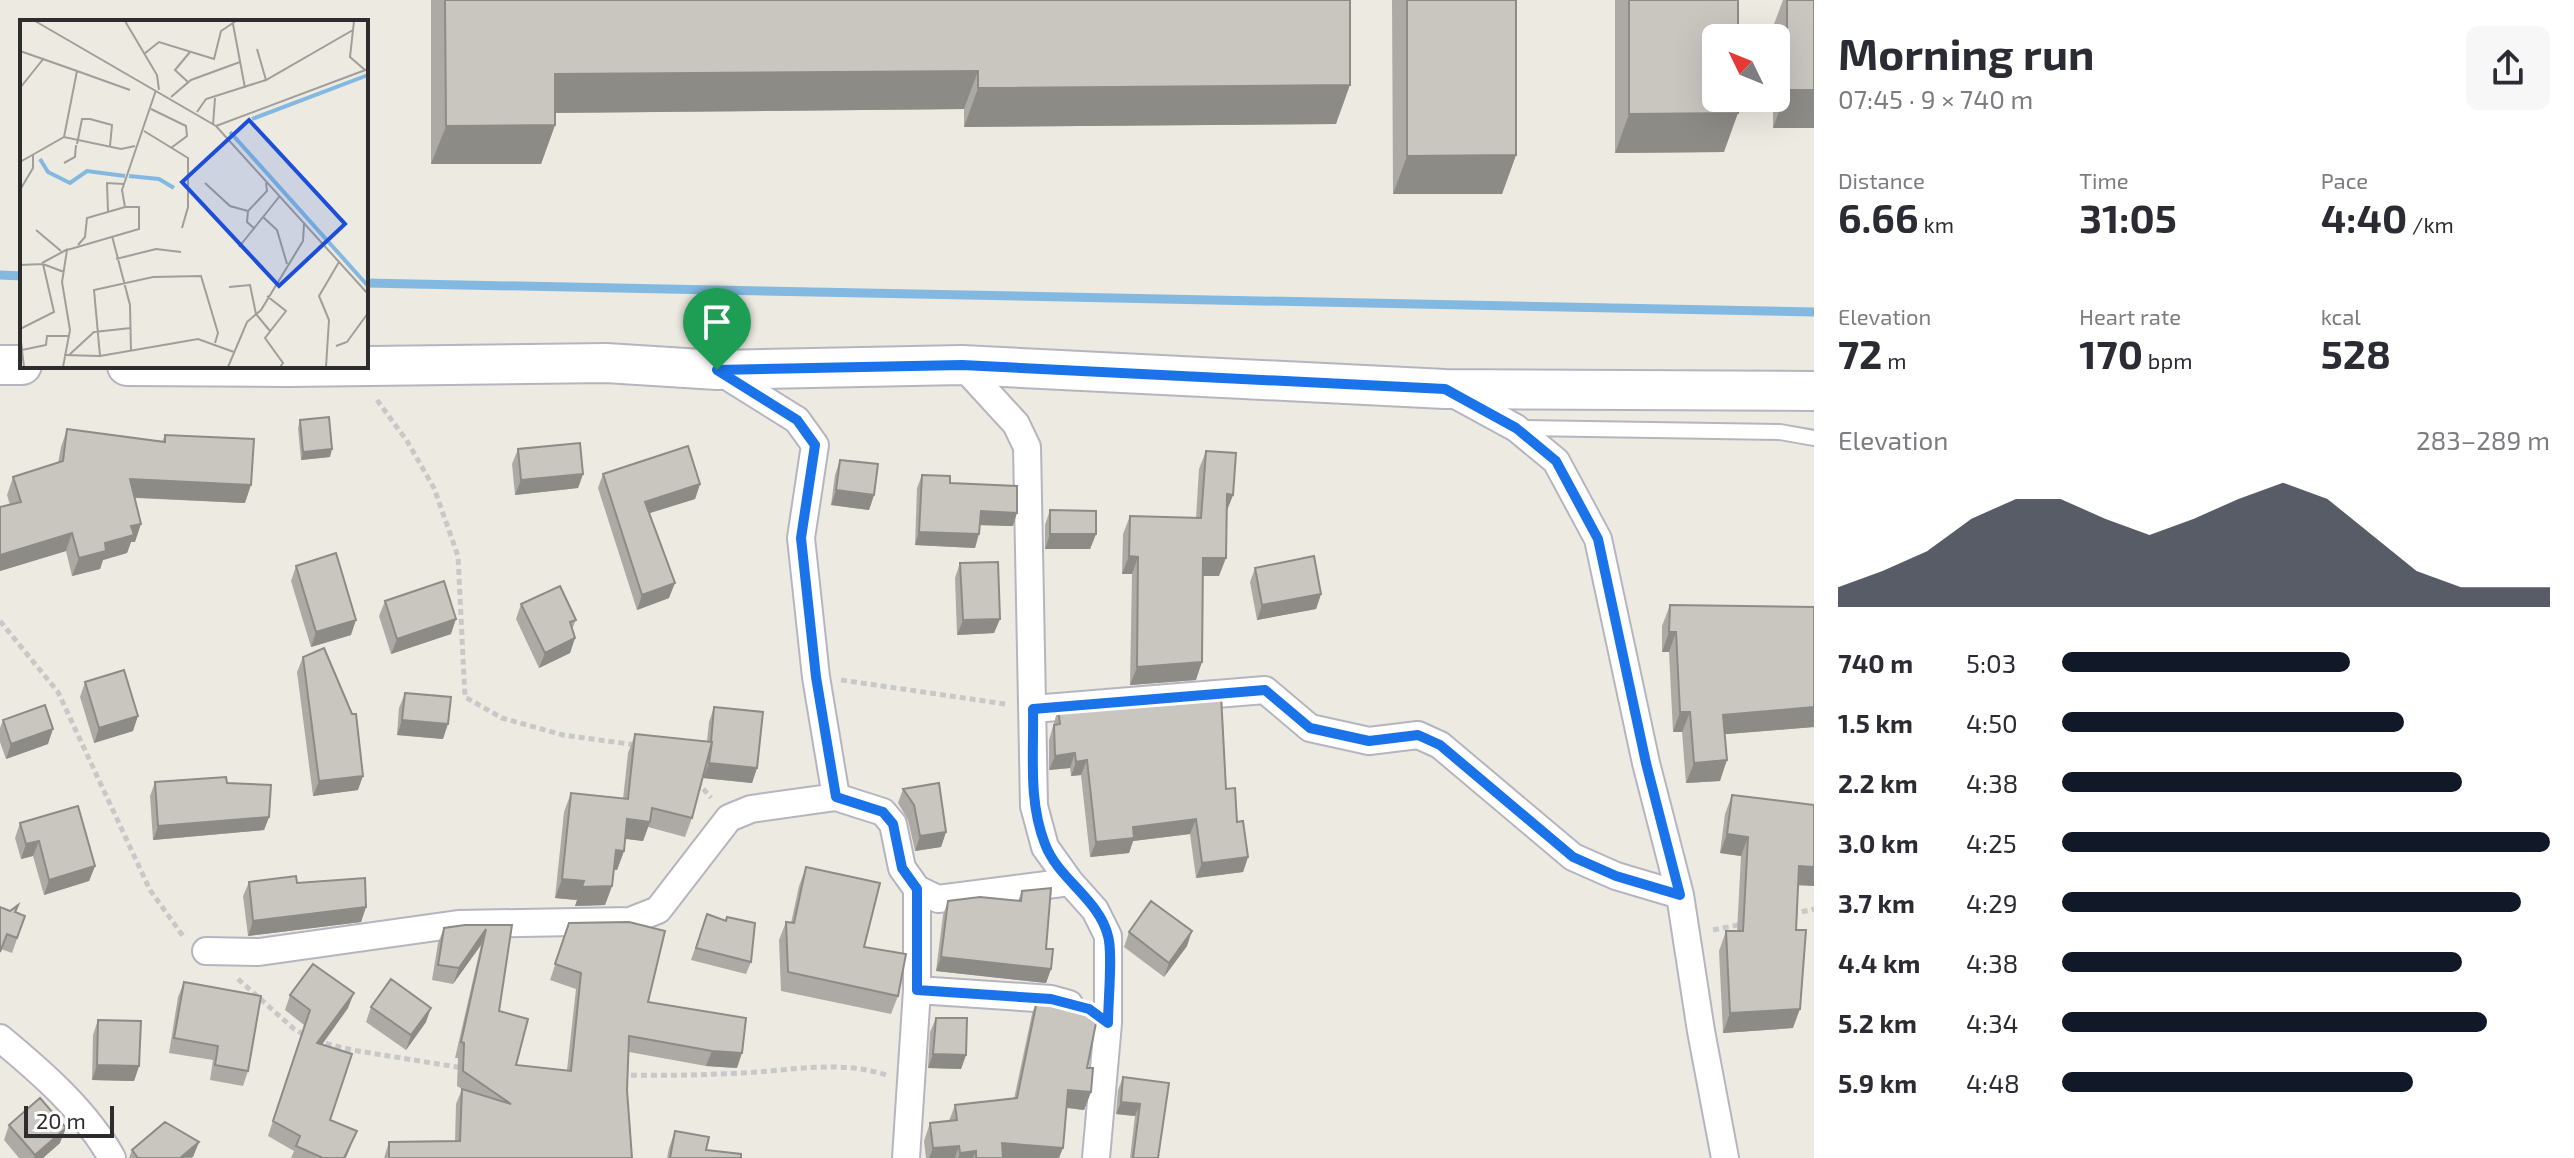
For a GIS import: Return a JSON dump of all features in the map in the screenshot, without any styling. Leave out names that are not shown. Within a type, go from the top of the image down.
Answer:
[{"type":"main road","points":[[368,367],[606,363],[717,370],[962,365],[1445,389],[1814,391]]},
{"type":"street","points":[[962,365],[1016,424],[1027,447],[1034,806],[1045,847],[1095,910],[1108,936],[1108,1023],[1096,1158]]},
{"type":"street","points":[[717,370],[797,420],[815,445],[801,538],[816,677],[836,797]]},
{"type":"street","points":[[1445,389],[1516,428],[1556,461],[1598,539],[1646,763],[1680,895],[1725,1158]]},
{"type":"street","points":[[1033,709],[1265,690],[1310,728],[1369,741],[1418,735],[1440,745],[1573,857],[1616,876],[1680,895]]},
{"type":"street","points":[[206,951],[259,952],[458,924],[630,921],[658,910],[729,818],[751,809],[836,797],[883,812],[893,824],[902,868],[917,889],[938,899],[1070,882]]},
{"type":"street","points":[[906,1158],[917,990],[917,889]]},
{"type":"street","points":[[917,990],[1051,999],[1089,1009],[1108,1023]]},
{"type":"street","points":[[0,1038],[44,1075],[103,1142],[112,1158]]},
{"type":"lane","points":[[1516,428],[1780,432],[1814,438]]},
{"type":"path","points":[[354,368],[407,441],[434,488],[458,556],[465,697],[502,718],[563,735],[641,745]]},
{"type":"path","points":[[816,677],[1033,709]]},
{"type":"path","points":[[691,774],[729,818]]},
{"type":"path","points":[[1786,915],[1814,909]]},
{"type":"path","points":[[1687,936],[1757,921]]},
{"type":"building","points":[[445,0],[1350,0],[1350,85],[978,88],[978,71],[555,74],[555,125],[446,126]]},
{"type":"building","points":[[1407,0],[1516,0],[1516,155],[1407,156]]},
{"type":"building","points":[[1629,0],[1738,0],[1738,24],[1702,24],[1702,112],[1738,113],[1629,114]]},
{"type":"building","points":[[1787,0],[1814,0],[1814,90],[1790,90],[1790,24],[1787,24]]},
{"type":"building","points":[[329,417],[332,449],[303,452],[300,420]]},
{"type":"building","points":[[67,429],[165,442],[165,435],[254,439],[251,485],[130,479],[141,524],[131,526],[134,535],[105,543],[106,551],[79,558],[72,533],[0,555],[0,507],[21,502],[13,477],[63,461]]},
{"type":"building","points":[[580,443],[583,474],[521,480],[518,449]]},
{"type":"building","points":[[688,446],[700,484],[645,502],[675,583],[642,595],[603,474]]},
{"type":"building","points":[[1206,451],[1236,453],[1233,495],[1227,494],[1226,558],[1203,558],[1202,662],[1137,667],[1138,557],[1129,556],[1130,516],[1201,518]]},
{"type":"building","points":[[840,460],[878,464],[874,495],[836,490]]},
{"type":"building","points":[[922,475],[950,476],[950,483],[1017,486],[1017,513],[981,511],[979,534],[919,532]]},
{"type":"building","points":[[1050,510],[1096,511],[1096,534],[1050,534]]},
{"type":"building","points":[[336,553],[356,620],[316,632],[296,566]]},
{"type":"building","points":[[1314,556],[1321,594],[1262,605],[1255,568]]},
{"type":"building","points":[[998,562],[1000,619],[963,620],[960,563]]},
{"type":"building","points":[[444,581],[456,619],[397,639],[385,601]]},
{"type":"building","points":[[560,586],[576,620],[570,622],[575,638],[545,653],[521,604]]},
{"type":"building","points":[[1670,605],[1814,607],[1814,707],[1723,715],[1727,760],[1694,763],[1690,712],[1680,712],[1676,632],[1669,632]]},
{"type":"building","points":[[324,648],[352,714],[356,714],[363,776],[319,781],[303,657]]},
{"type":"building","points":[[124,670],[138,716],[99,728],[85,682]]},
{"type":"building","points":[[405,693],[451,697],[448,724],[402,720]]},
{"type":"building","points":[[1221,695],[1226,789],[1235,788],[1237,822],[1243,821],[1248,857],[1202,863],[1196,819],[1133,827],[1134,838],[1096,842],[1087,760],[1076,762],[1075,753],[1055,756],[1054,725],[1060,724],[1058,709]]},
{"type":"building","points":[[45,705],[53,729],[11,744],[3,720]]},
{"type":"building","points":[[714,707],[763,712],[757,768],[709,763]]},
{"type":"building","points":[[635,734],[712,742],[692,818],[652,808],[650,822],[627,819],[624,851],[616,850],[612,886],[582,887],[584,881],[562,879],[571,793],[628,799]]},
{"type":"building","points":[[226,777],[227,783],[271,785],[269,817],[158,826],[155,782]]},
{"type":"building","points":[[939,783],[946,832],[920,836],[914,805],[903,789]]},
{"type":"building","points":[[1732,795],[1814,805],[1814,867],[1799,866],[1796,930],[1806,930],[1800,1009],[1730,1013],[1726,931],[1743,931],[1748,837],[1727,834]]},
{"type":"building","points":[[78,806],[95,866],[49,880],[39,841],[26,844],[20,823]]},
{"type":"building","points":[[806,867],[880,883],[864,947],[906,954],[898,996],[788,972],[786,922],[794,923]]},
{"type":"building","points":[[296,876],[297,883],[365,878],[366,907],[253,921],[249,882]]},
{"type":"building","points":[[1051,888],[1046,949],[1053,949],[1051,969],[941,957],[948,901],[980,897],[1021,901],[1022,891]]},
{"type":"building","points":[[1151,901],[1192,931],[1169,963],[1129,932]]},
{"type":"building","points":[[18,905],[15,912],[25,916],[17,938],[7,934],[0,952],[0,907],[10,911]]},
{"type":"building","points":[[707,914],[726,921],[727,917],[755,923],[751,962],[696,948]]},
{"type":"building","points":[[629,922],[665,931],[648,1002],[746,1018],[742,1053],[712,1051],[629,1036],[627,1090],[632,1158],[389,1158],[389,1142],[460,1141],[462,1089],[511,1104],[463,1071],[464,1043],[461,1042],[486,929],[459,968],[438,965],[444,928],[512,925],[499,1011],[528,1019],[516,1065],[571,1071],[581,973],[555,964],[569,923]]},
{"type":"building","points":[[313,964],[354,993],[317,1043],[352,1054],[330,1120],[357,1131],[344,1158],[323,1158],[296,1146],[300,1136],[273,1121],[310,1010],[290,995]]},
{"type":"building","points":[[391,979],[431,1008],[411,1035],[371,1007]]},
{"type":"building","points":[[184,982],[261,996],[248,1071],[215,1065],[218,1046],[174,1038]]},
{"type":"building","points":[[1038,996],[1088,1006],[1098,1013],[1087,1068],[1093,1068],[1091,1092],[1068,1090],[1063,1148],[1002,1143],[1003,1158],[976,1158],[976,1151],[960,1153],[959,1146],[933,1148],[930,1123],[957,1120],[955,1105],[1017,1098]]},
{"type":"building","points":[[936,1018],[967,1018],[966,1055],[933,1054]]},
{"type":"building","points":[[98,1020],[141,1021],[139,1066],[97,1065]]},
{"type":"building","points":[[1123,1077],[1169,1083],[1158,1158],[1133,1158],[1140,1104],[1121,1102]]},
{"type":"building","points":[[40,1098],[66,1128],[35,1155],[9,1125]]},
{"type":"building","points":[[165,1122],[199,1142],[180,1158],[138,1158],[132,1150]]},
{"type":"building","points":[[675,1131],[709,1137],[706,1150],[741,1154],[741,1158],[670,1158]]},
{"type":"waterway","points":[[0,275],[20,276]]},
{"type":"waterway","points":[[368,283],[1814,312]]},
{"type":"route","points":[[962,365],[1445,389],[1516,428],[1556,461],[1598,539],[1646,763],[1680,895],[1616,876],[1573,857],[1440,745],[1418,735],[1369,741],[1310,728],[1265,690],[1033,709],[1034,806],[1045,847],[1095,910],[1108,936],[1108,1023],[1089,1009],[1051,999],[917,990],[917,889],[902,868],[893,824],[883,812],[836,797],[816,677],[801,538],[815,445],[797,420],[717,370],[962,365]]}]
